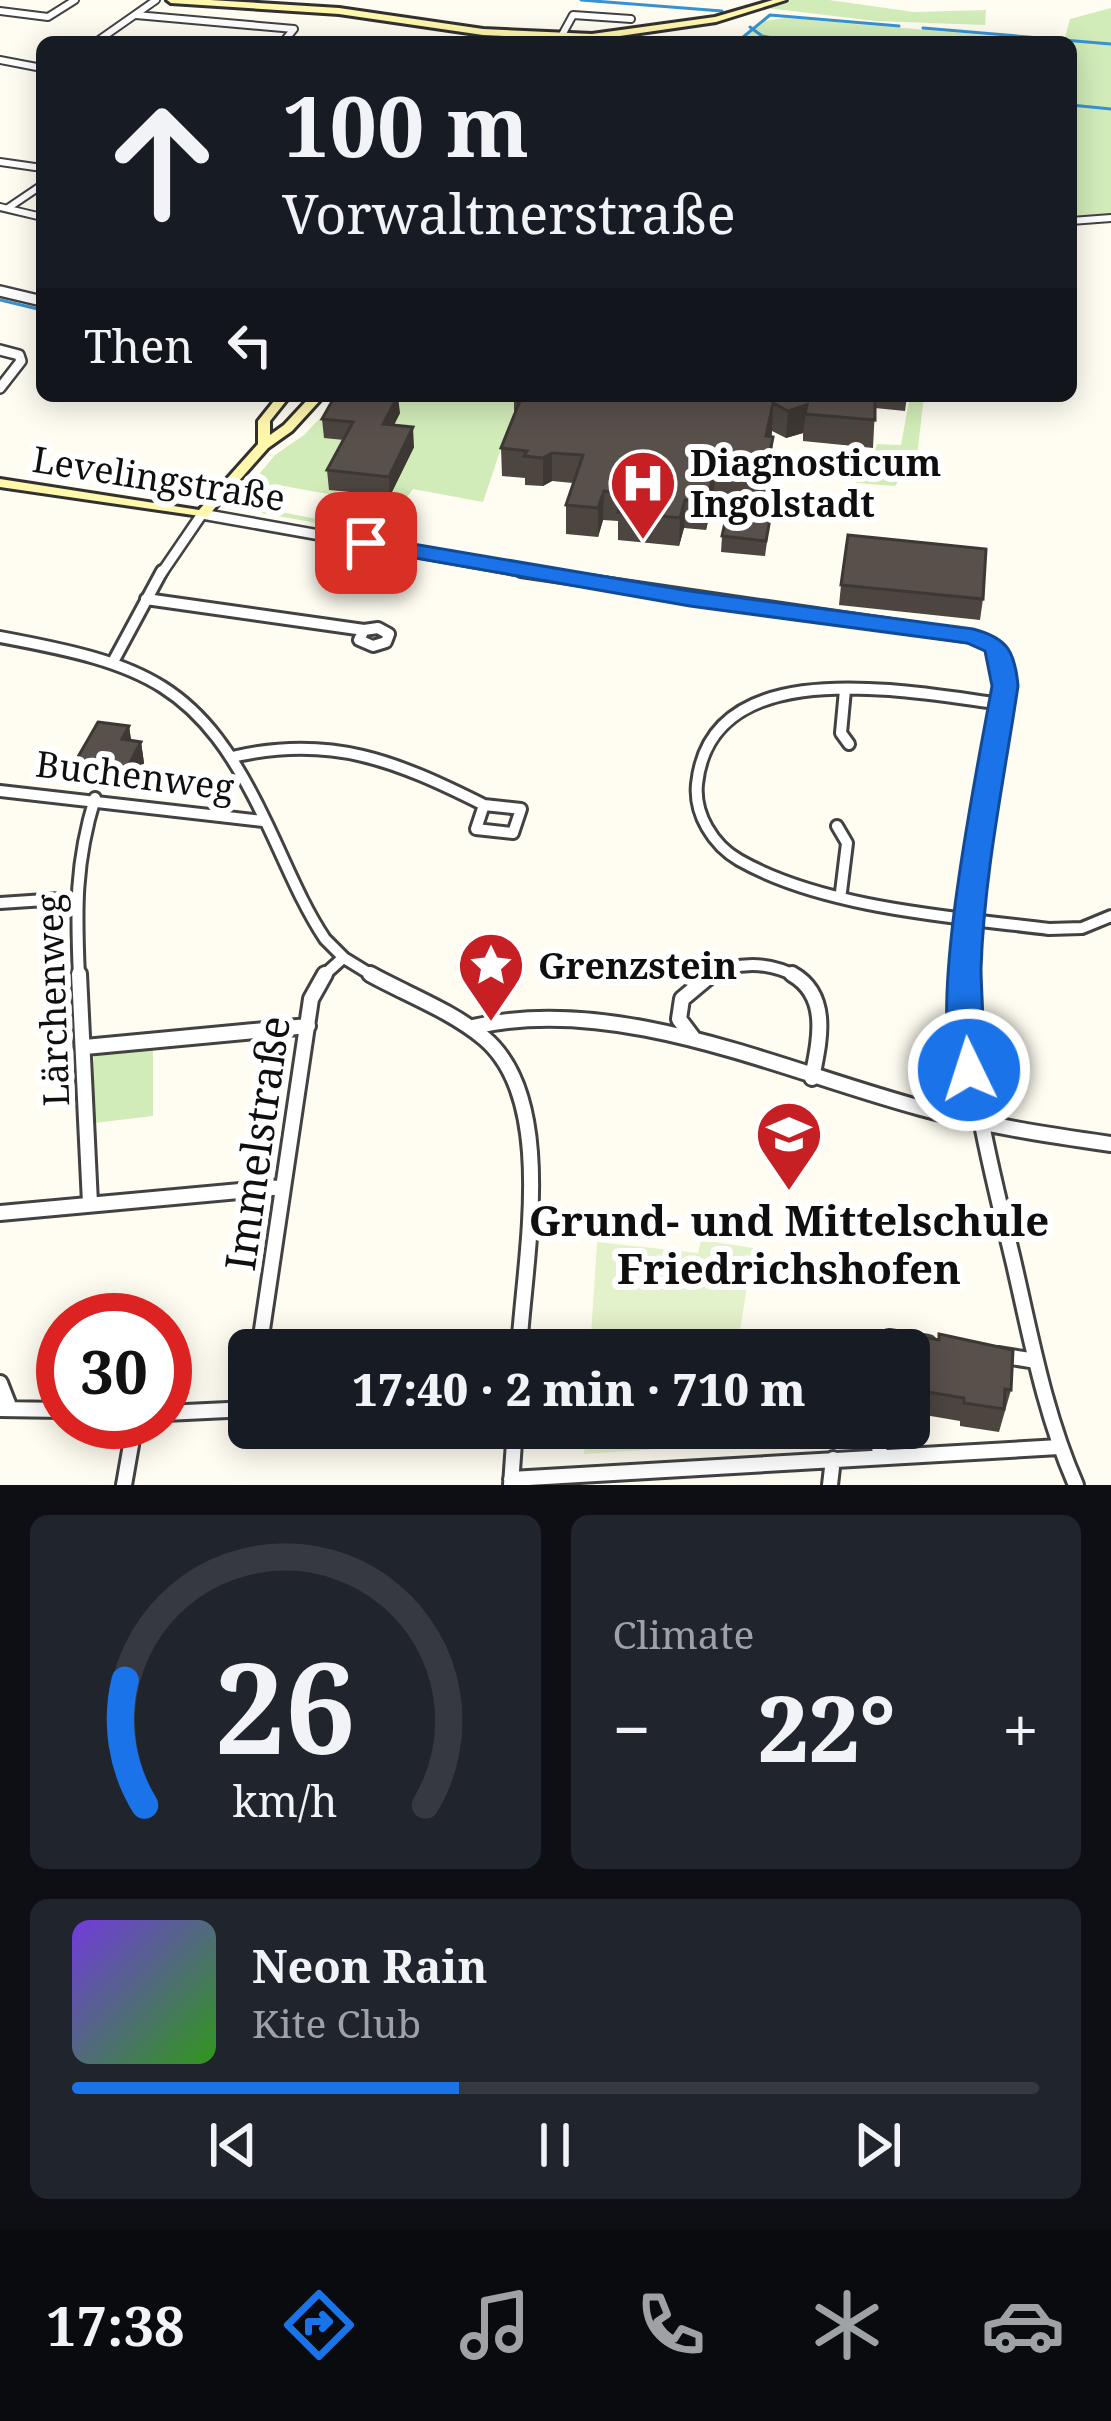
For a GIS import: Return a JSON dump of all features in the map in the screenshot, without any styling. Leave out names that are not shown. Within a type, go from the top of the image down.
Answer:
[{"type":"street","points":[[0,10],[48,17],[75,0]]},
{"type":"street","points":[[105,36],[156,0]]},
{"type":"street","points":[[171,0],[316,9],[483,32],[568,36]]},
{"type":"street","points":[[637,36],[782,0]]},
{"type":"street","points":[[562,35],[573,15],[631,20]]},
{"type":"street","points":[[136,16],[295,29],[289,36]]},
{"type":"street","points":[[0,60],[36,67]]},
{"type":"street","points":[[0,162],[36,167]]},
{"type":"street","points":[[4,207],[36,188]]},
{"type":"street","points":[[4,207],[36,215]]},
{"type":"street","points":[[1077,221],[1111,218]]},
{"type":"street","points":[[0,291],[36,300]]},
{"type":"street","points":[[0,350],[19,355],[20,361],[0,388]]},
{"type":"street","points":[[264,445],[264,425],[280,402]]},
{"type":"street","points":[[113,662],[146,599],[202,514],[264,445],[312,402]]},
{"type":"street","points":[[264,425],[288,428]]},
{"type":"street","name":"Levelingstraße","points":[[0,484],[202,514],[572,580],[973,637],[994,646],[1005,666],[1003,704]]},
{"type":"street","points":[[146,599],[364,630]]},
{"type":"street","points":[[0,638],[113,662],[157,680],[186,701],[232,757],[318,928],[343,958],[473,1028],[506,1057],[529,1102],[532,1136],[520,1329]]},
{"type":"street","points":[[845,690],[841,733],[849,744]]},
{"type":"street","points":[[1076,1485],[1059,1447],[1036,1361],[980,1123],[964,1027],[968,916],[1003,704],[845,690],[795,692],[740,707],[706,741],[696,788],[704,824],[737,859],[796,882],[968,916],[1049,929],[1082,928],[1111,916]]},
{"type":"street","points":[[232,757],[289,746],[355,751],[410,768],[484,805]]},
{"type":"street","name":"Buchenweg","points":[[0,790],[263,820]]},
{"type":"street","name":"Lärchenweg","points":[[90,1203],[75,898],[79,850],[95,798]]},
{"type":"street","points":[[837,826],[847,843],[841,892]]},
{"type":"street","points":[[0,903],[75,898]]},
{"type":"street","name":"Immelstraße","points":[[262,1329],[308,1026],[318,981],[343,958]]},
{"type":"street","points":[[699,1042],[679,1020],[688,990],[727,966],[767,965],[795,976],[818,1006],[812,1078]]},
{"type":"street","points":[[473,1028],[495,1017],[530,1015],[600,1022],[699,1042],[980,1123],[1111,1144]]},
{"type":"street","points":[[85,1047],[308,1026]]},
{"type":"street","points":[[0,1213],[283,1186]]},
{"type":"street","points":[[930,1345],[952,1348]]},
{"type":"street","points":[[973,1351],[1036,1361]]},
{"type":"street","points":[[0,1383],[5,1408],[36,1409]]},
{"type":"street","points":[[192,1412],[228,1410]]},
{"type":"street","points":[[513,1449],[511,1482],[1059,1447]]},
{"type":"street","points":[[124,1485],[131,1449]]},
{"type":"street","points":[[879,1456],[880,1449]]},
{"type":"street","points":[[830,1485],[833,1459]]},
{"type":"green space","points":[[791,0],[829,0],[914,12],[986,10],[985,25],[876,21],[766,8]]},
{"type":"green space","points":[[1111,8],[1111,217],[1077,219],[1077,36],[1066,36],[1070,19]]},
{"type":"green space","points":[[785,18],[998,36],[746,36],[763,21]]},
{"type":"green space","points":[[335,402],[524,402],[514,410],[483,502],[413,489],[400,507],[278,485],[260,508],[369,529],[366,532],[244,510],[236,502],[275,455],[304,435]]},
{"type":"green space","points":[[909,402],[923,402],[917,456],[895,486],[856,483],[855,463],[877,444],[901,445]]},
{"type":"green space","points":[[153,1046],[153,1116],[94,1123],[94,1052]]},
{"type":"green space","points":[[701,1240],[753,1248],[740,1329],[591,1329],[597,1242],[698,1253]]},
{"type":"green space","points":[[584,1449],[661,1449],[584,1454]]},
{"type":"building","points":[[332,402],[395,402],[383,424],[413,427],[389,477],[327,470],[353,422],[322,419]]},
{"type":"building","points":[[519,402],[875,402],[875,420],[805,414],[807,405],[788,411],[773,403],[766,436],[773,437],[766,473],[753,472],[751,478],[729,476],[715,467],[707,502],[685,500],[680,518],[618,512],[624,493],[604,491],[598,508],[566,505],[583,455],[552,453],[543,458],[501,448]]},
{"type":"building","points":[[728,509],[771,513],[766,541],[722,536]]},
{"type":"building","points":[[848,535],[986,549],[983,599],[841,585]]},
{"type":"building","points":[[98,722],[129,726],[122,739],[141,742],[127,768],[75,762]]},
{"type":"building","points":[[939,1334],[1013,1350],[1011,1390],[1005,1389],[1004,1409],[930,1392],[930,1338],[939,1340]]},
{"type":"waterway","points":[[581,0],[722,11]]},
{"type":"waterway","points":[[753,29],[770,15],[899,26]]},
{"type":"waterway","points":[[923,28],[1017,36]]},
{"type":"waterway","points":[[744,36],[753,29]]},
{"type":"waterway","points":[[753,29],[762,36]]},
{"type":"waterway","points":[[1077,41],[1111,44]]},
{"type":"waterway","points":[[1077,106],[1111,109]]},
{"type":"waterway","points":[[0,300],[36,309]]},
{"type":"place","name":"Diagnosticum Ingolstadt","points":[[643,542]]},
{"type":"place","name":"Grenzstein","points":[[491,1024]]},
{"type":"place","name":"Grund- und Mittelschule Friedrichshofen","points":[[789,1193]]},
{"type":"route","points":[[366,543],[690,598],[973,637],[994,646],[1003,656],[1005,686],[968,916],[964,1027],[969,1070]]}]
